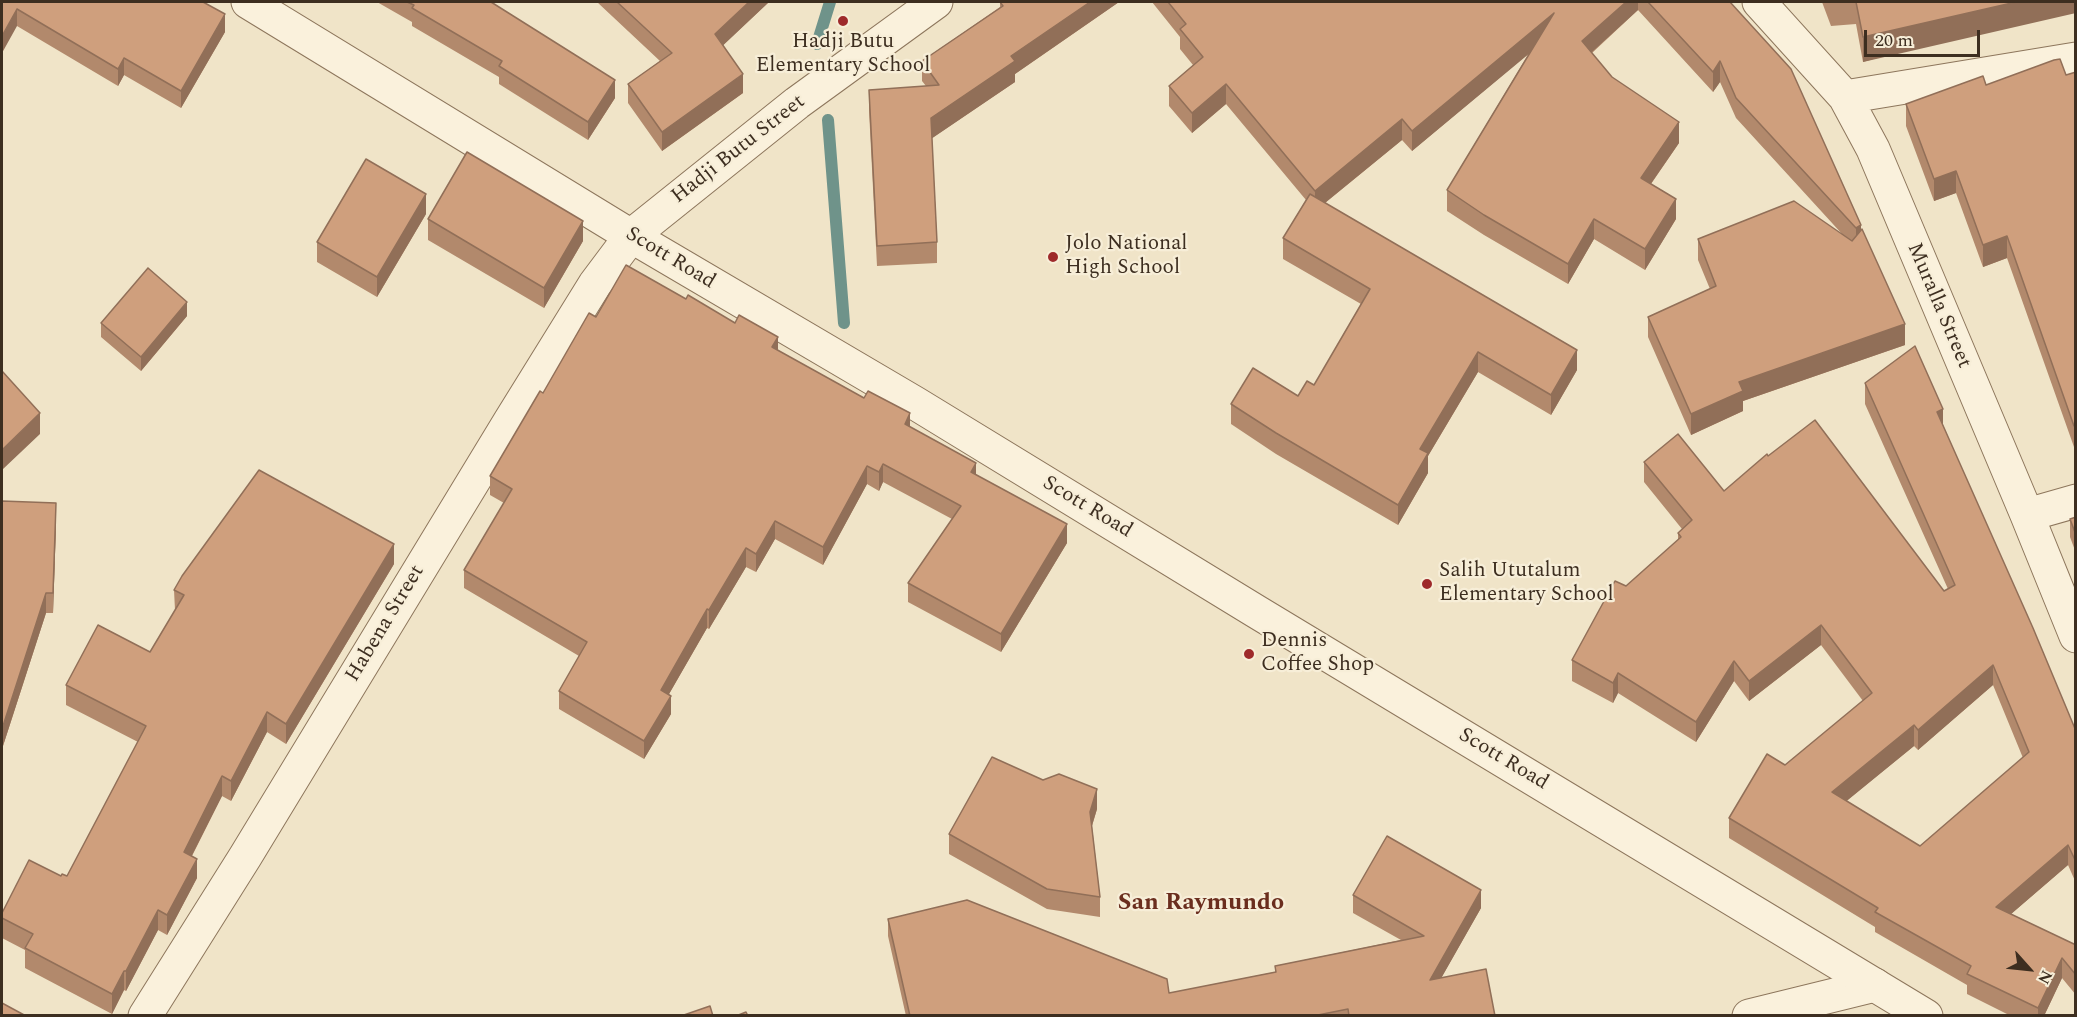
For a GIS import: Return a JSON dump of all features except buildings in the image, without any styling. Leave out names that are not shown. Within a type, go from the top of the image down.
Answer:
[{"type":"street","name":"Scott Road","points":[[248,2],[631,236],[915,403],[1926,1016]]},
{"type":"street","name":"Hadji Butu Street","points":[[631,236],[797,103],[936,2]]},
{"type":"street","name":"Muralla Street","points":[[1759,2],[1845,97],[1873,149],[2076,636]]},
{"type":"street","points":[[1845,97],[2076,59]]},
{"type":"street","name":"Habena Street","points":[[145,1016],[245,858],[400,600],[595,284],[631,236]]},
{"type":"street","points":[[2027,515],[2076,501]]},
{"type":"street","points":[[1749,1016],[1875,985]]},
{"type":"waterway","points":[[817,44],[830,2]]},
{"type":"waterway","points":[[828,120],[844,323]]},
{"type":"place","name":"Hadji Butu Elementary School","points":[[843,21]]},
{"type":"place","name":"Jolo National High School","points":[[1053,257]]},
{"type":"place","name":"Salih Ututalum Elementary School","points":[[1427,584]]},
{"type":"place","name":"Dennis Coffee Shop","points":[[1249,654]]},
{"type":"district","name":"San Raymundo","points":[[1201,904]]}]
